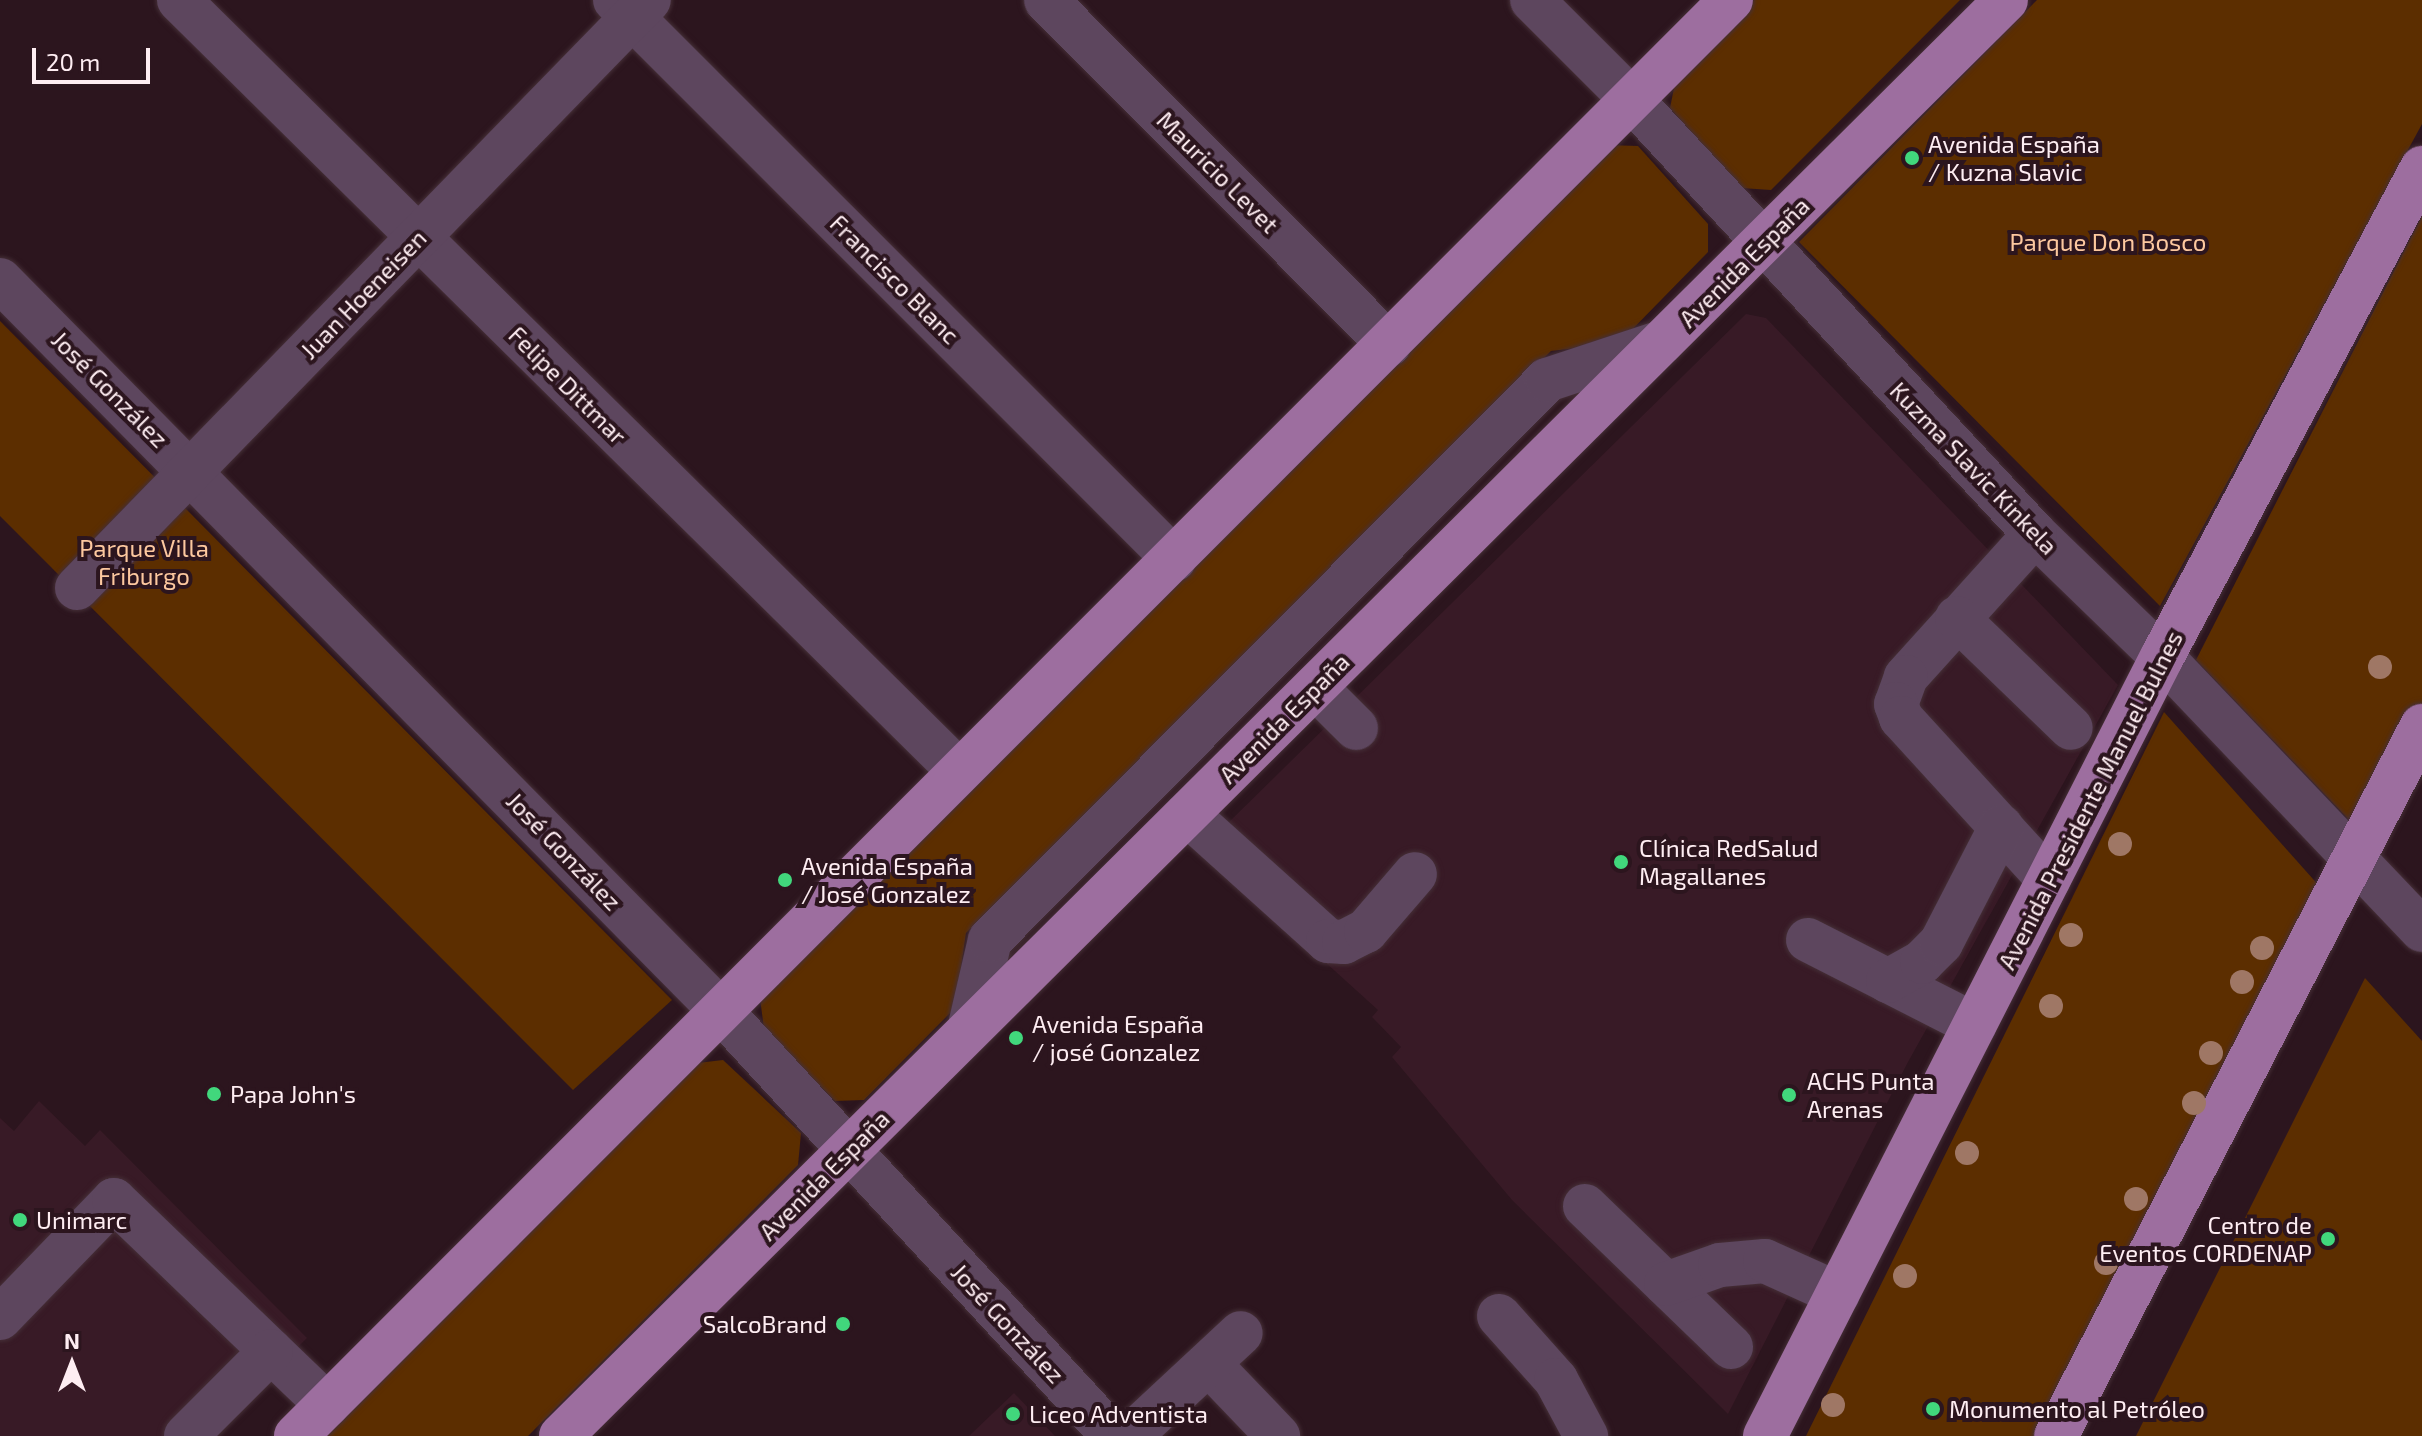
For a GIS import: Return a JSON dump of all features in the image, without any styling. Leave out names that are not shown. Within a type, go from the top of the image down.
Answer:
[{"type":"main road","points":[[296,1436],[957,769],[1174,559],[1629,97],[1731,0]]},
{"type":"main road","name":"Avenida España","points":[[567,1433],[2006,0]]},
{"type":"main road","name":"Avenida Presidente Manuel Bulnes","points":[[1765,1436],[2162,657],[2422,168]]},
{"type":"main road","points":[[2056,1436],[2422,726]]},
{"type":"street","name":"Felipe Dittmar","points":[[179,0],[957,769]]},
{"type":"street","name":"Mauricio Levet","points":[[1046,0],[1389,344]]},
{"type":"street","name":"Kuzma Slavic Kinkela","points":[[1532,0],[1629,97],[2035,534],[2162,657],[2422,930]]},
{"type":"street","name":"Juan Hoeneisen","points":[[77,588],[418,237],[632,6]]},
{"type":"street","name":"Francisco Blanc","points":[[632,6],[1174,559]]},
{"type":"street","name":"José González","points":[[0,280],[192,469],[719,1009],[1113,1436]]},
{"type":"street","points":[[969,1030],[990,940],[1547,380],[1662,342]]},
{"type":"street","points":[[2035,534],[1906,677],[1896,704],[1901,718],[2049,880]]},
{"type":"street","points":[[1957,618],[2071,728]]},
{"type":"street","points":[[1315,687],[1356,728]]},
{"type":"street","points":[[1187,814],[1328,941],[1344,942],[1366,931],[1415,874]]},
{"type":"street","points":[[1888,981],[1922,962],[1941,943],[2001,827]]},
{"type":"street","points":[[1808,940],[1975,1025]]},
{"type":"street","points":[[0,1318],[114,1200],[327,1405]]},
{"type":"street","points":[[1585,1206],[1731,1347]]},
{"type":"street","points":[[1666,1284],[1720,1265],[1765,1261],[1838,1294]]},
{"type":"street","points":[[1499,1316],[1556,1380],[1586,1436]]},
{"type":"street","points":[[1130,1436],[1241,1333]]},
{"type":"street","points":[[186,1436],[271,1351]]},
{"type":"street","points":[[1209,1364],[1278,1436]]},
{"type":"shaded area","name":"Clínica RedSalud Magallanes","points":[[1746,314],[1766,318],[2118,685],[1908,1062],[1728,1414],[1512,1200],[1392,1057],[1401,1047],[1372,1017],[1378,1010],[1221,868],[1223,833],[1230,821]]},
{"type":"shaded area","points":[[39,1101],[85,1146],[100,1130],[307,1338],[208,1436],[0,1436],[0,1118],[14,1131]]},
{"type":"shaded area","name":"Liceo Adventista","points":[[1014,1393],[1055,1436],[969,1436]]},
{"type":"green space","points":[[1754,0],[1960,0],[1771,190],[1741,188],[1670,108],[1676,78]]},
{"type":"green space","name":"Parque Don Bosco","points":[[2037,0],[2422,0],[2422,124],[2160,606],[1799,242]]},
{"type":"green space","points":[[1607,145],[1638,146],[1708,224],[1708,252],[1619,343],[1551,351],[966,933],[955,1008],[864,1100],[835,1101],[764,1029],[760,998]]},
{"type":"green space","points":[[2422,216],[2422,767],[2379,851],[2196,660]]},
{"type":"green space","name":"Parque Villa Friburgo","points":[[0,321],[672,1000],[573,1090],[0,516]]},
{"type":"green space","points":[[2164,712],[2321,888],[2046,1436],[1806,1436]]},
{"type":"green space","name":"Centro de Eventos CORDENAP","points":[[2365,978],[2422,1041],[2422,1436],[2136,1436]]},
{"type":"green space","points":[[723,1060],[801,1133],[798,1165],[528,1436],[319,1436],[689,1064]]},
{"type":"place","name":"Avenida España / Kuzna Slavic","points":[[1912,158]]},
{"type":"place","name":"Clínica RedSalud Magallanes","points":[[1621,862]]},
{"type":"place","name":"Avenida España / José Gonzalez","points":[[785,880]]},
{"type":"place","name":"Avenida España / josé Gonzalez","points":[[1016,1038]]},
{"type":"place","name":"Papa John's","points":[[214,1094]]},
{"type":"place","name":"ACHS Punta Arenas","points":[[1789,1095]]},
{"type":"place","name":"Unimarc","points":[[20,1220]]},
{"type":"place","name":"Centro de Eventos CORDENAP","points":[[2328,1239]]},
{"type":"place","name":"SalcoBrand","points":[[843,1324]]},
{"type":"place","name":"Monumento al Petróleo","points":[[1933,1409]]},
{"type":"place","name":"Liceo Adventista","points":[[1013,1414]]}]
